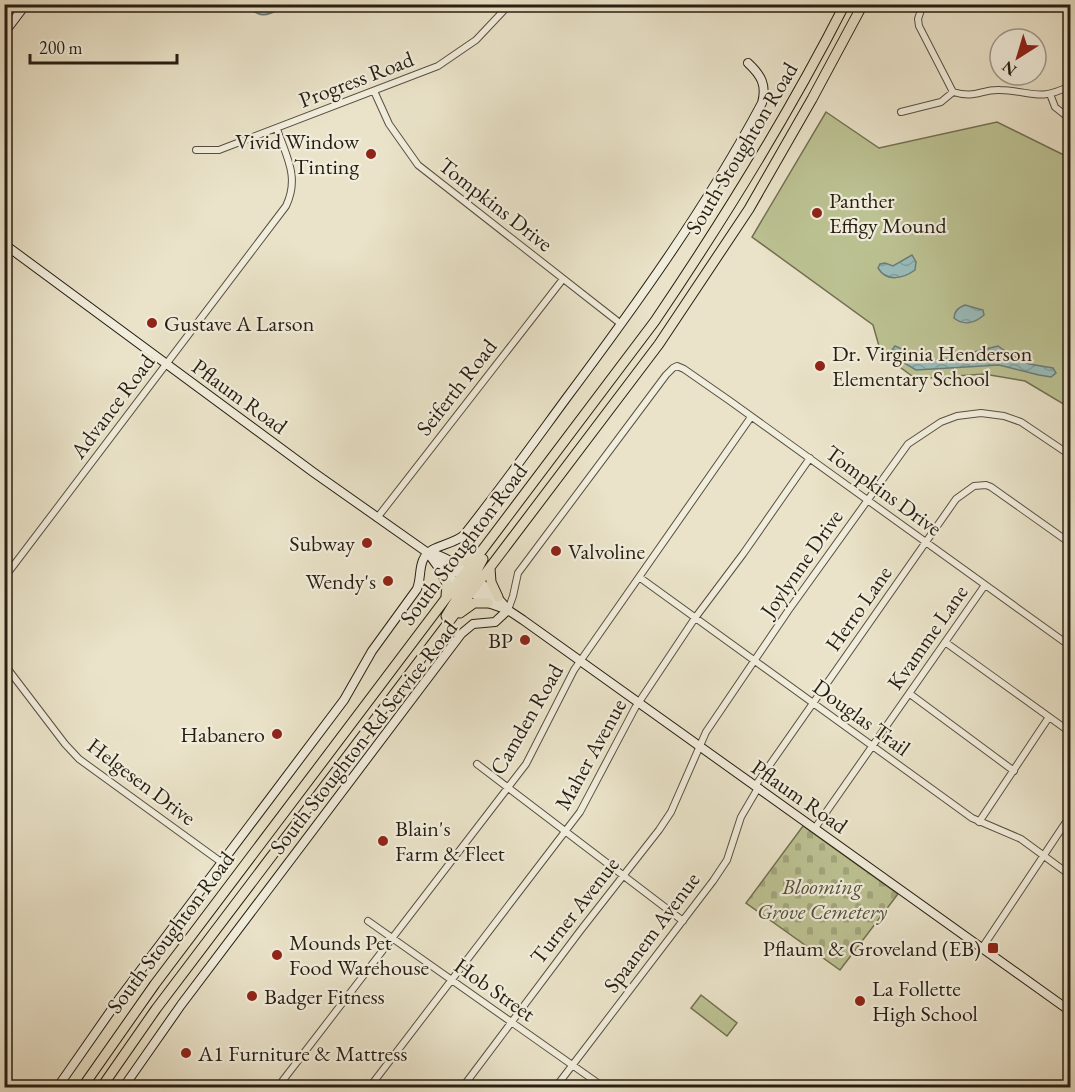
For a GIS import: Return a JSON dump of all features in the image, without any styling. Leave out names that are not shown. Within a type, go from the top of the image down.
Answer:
[{"type":"main road","name":"South Stoughton Road","points":[[101,1088],[156,1009],[452,617],[484,549],[644,336],[688,273],[760,159],[845,4]]},
{"type":"main road","name":"South Stoughton Road","points":[[82,1088],[155,984],[445,600],[490,568],[622,393],[706,275],[768,176],[832,64],[863,4]]},
{"type":"main road","points":[[414,666],[427,642],[469,582],[515,509]]},
{"type":"main road","points":[[450,562],[466,561],[484,549]]},
{"type":"main road","points":[[490,568],[491,582],[498,597]]},
{"type":"main road","points":[[441,571],[447,584],[445,600]]},
{"type":"main road","points":[[452,617],[473,603],[488,603]]},
{"type":"street","points":[[4,33],[26,4]]},
{"type":"street","name":"Progress Road","points":[[196,150],[219,150],[418,74],[451,58],[476,40],[510,4]]},
{"type":"street","points":[[923,4],[918,22],[953,92],[969,96],[1001,90],[1033,95],[1050,94],[1071,86]]},
{"type":"street","points":[[508,610],[497,600],[443,567],[428,553],[455,542],[464,535],[621,324],[705,199],[762,103],[764,90],[762,80],[748,63]]},
{"type":"street","name":"Tompkins Drive","points":[[374,91],[389,124],[418,165],[621,324]]},
{"type":"street","points":[[901,112],[941,102],[953,92]]},
{"type":"street","points":[[1050,94],[1055,107],[1071,119]]},
{"type":"street","name":"Advance Road","points":[[4,578],[289,201],[293,173],[277,129]]},
{"type":"street","name":"Pflaum Road","points":[[4,244],[428,553],[441,571],[498,597],[508,610]]},
{"type":"street","name":"Seiferth Road","points":[[377,518],[563,279]]},
{"type":"street","name":"Tompkins Drive","points":[[508,610],[518,573],[666,375],[676,366],[684,369],[810,458],[1071,646]]},
{"type":"street","name":"Joylynne Drive","points":[[699,746],[755,661],[912,441],[928,429],[950,418],[981,413],[1004,416],[1021,422],[1068,454]]},
{"type":"street","name":"Camden Road","points":[[277,1088],[509,788],[530,758],[580,662],[751,417]]},
{"type":"street","points":[[1068,454],[1071,445]]},
{"type":"street","name":"Maher Avenue","points":[[369,1088],[590,797],[638,703],[695,618],[810,458]]},
{"type":"street","name":"Herro Lane","points":[[757,787],[956,499],[967,490],[975,486],[986,485],[1071,543]]},
{"type":"street","name":"Pflaum Road","points":[[428,553],[438,555],[450,562],[488,603],[508,610],[1071,1011]]},
{"type":"street","name":"South Stoughton Rd Service Road","points":[[221,862],[348,692],[372,651],[417,589],[422,564],[428,553]]},
{"type":"street","name":"Douglas Trail","points":[[639,577],[979,822],[1021,839],[1071,875]]},
{"type":"street","name":"Kvamme Lane","points":[[815,828],[985,585]]},
{"type":"street","name":"South Stoughton Rd Service Road","points":[[123,1088],[185,999],[461,634],[473,624],[495,622],[508,610]]},
{"type":"street","points":[[945,642],[1071,732]]},
{"type":"street","name":"Helgesen Drive","points":[[4,664],[79,759],[221,862]]},
{"type":"street","points":[[910,694],[1014,771]]},
{"type":"street","points":[[979,822],[1049,717]]},
{"type":"street","name":"Turner Avenue","points":[[462,1088],[659,830],[671,812],[699,746]]},
{"type":"street","points":[[477,764],[683,921]]},
{"type":"street","name":"Spaanem Avenue","points":[[555,1088],[727,860],[741,817],[757,787]]},
{"type":"street","points":[[982,948],[1071,816]]},
{"type":"street","name":"South Stoughton Road","points":[[57,1088],[118,999],[221,862]]},
{"type":"street","name":"Hob Street","points":[[368,921],[603,1086]]},
{"type":"green space","points":[[826,112],[879,148],[997,122],[1070,158],[1070,408],[1025,381],[984,374],[916,379],[881,353],[873,325],[752,237]]},
{"type":"green space","name":"Blooming Grove Cemetery","points":[[803,826],[898,894],[840,970],[746,903]]},
{"type":"green space","points":[[701,995],[737,1023],[727,1036],[691,1008]]},
{"type":"water","points":[[245,5],[283,5],[276,11],[263,15]]},
{"type":"water","points":[[912,255],[916,262],[915,270],[906,275],[896,278],[886,276],[878,268],[880,264],[885,263],[893,266]]},
{"type":"water","points":[[965,305],[983,310],[984,315],[969,322],[962,322],[954,318],[959,308]]},
{"type":"water","points":[[895,346],[921,358],[941,360],[998,346],[1029,364],[1053,368],[1056,373],[1051,377],[999,365],[916,370],[899,360],[892,350]]},
{"type":"place","name":"Vivid Window Tinting","points":[[371,154]]},
{"type":"place","name":"Panther Effigy Mound","points":[[817,213]]},
{"type":"place","name":"Gustave A Larson","points":[[152,323]]},
{"type":"place","name":"Dr. Virginia Henderson Elementary School","points":[[820,366]]},
{"type":"place","name":"Subway","points":[[367,543]]},
{"type":"place","name":"Valvoline","points":[[556,551]]},
{"type":"place","name":"Wendy's","points":[[388,581]]},
{"type":"place","name":"BP","points":[[525,640]]},
{"type":"place","name":"Habanero","points":[[277,734]]},
{"type":"place","name":"Blain's Farm & Fleet","points":[[383,841]]},
{"type":"place","name":"Pflaum & Groveland (EB)","points":[[993,948]]},
{"type":"place","name":"Mounds Pet Food Warehouse","points":[[277,955]]},
{"type":"place","name":"Badger Fitness","points":[[252,996]]},
{"type":"place","name":"La Follette High School","points":[[860,1001]]},
{"type":"place","name":"A1 Furniture & Mattress","points":[[186,1053]]}]
